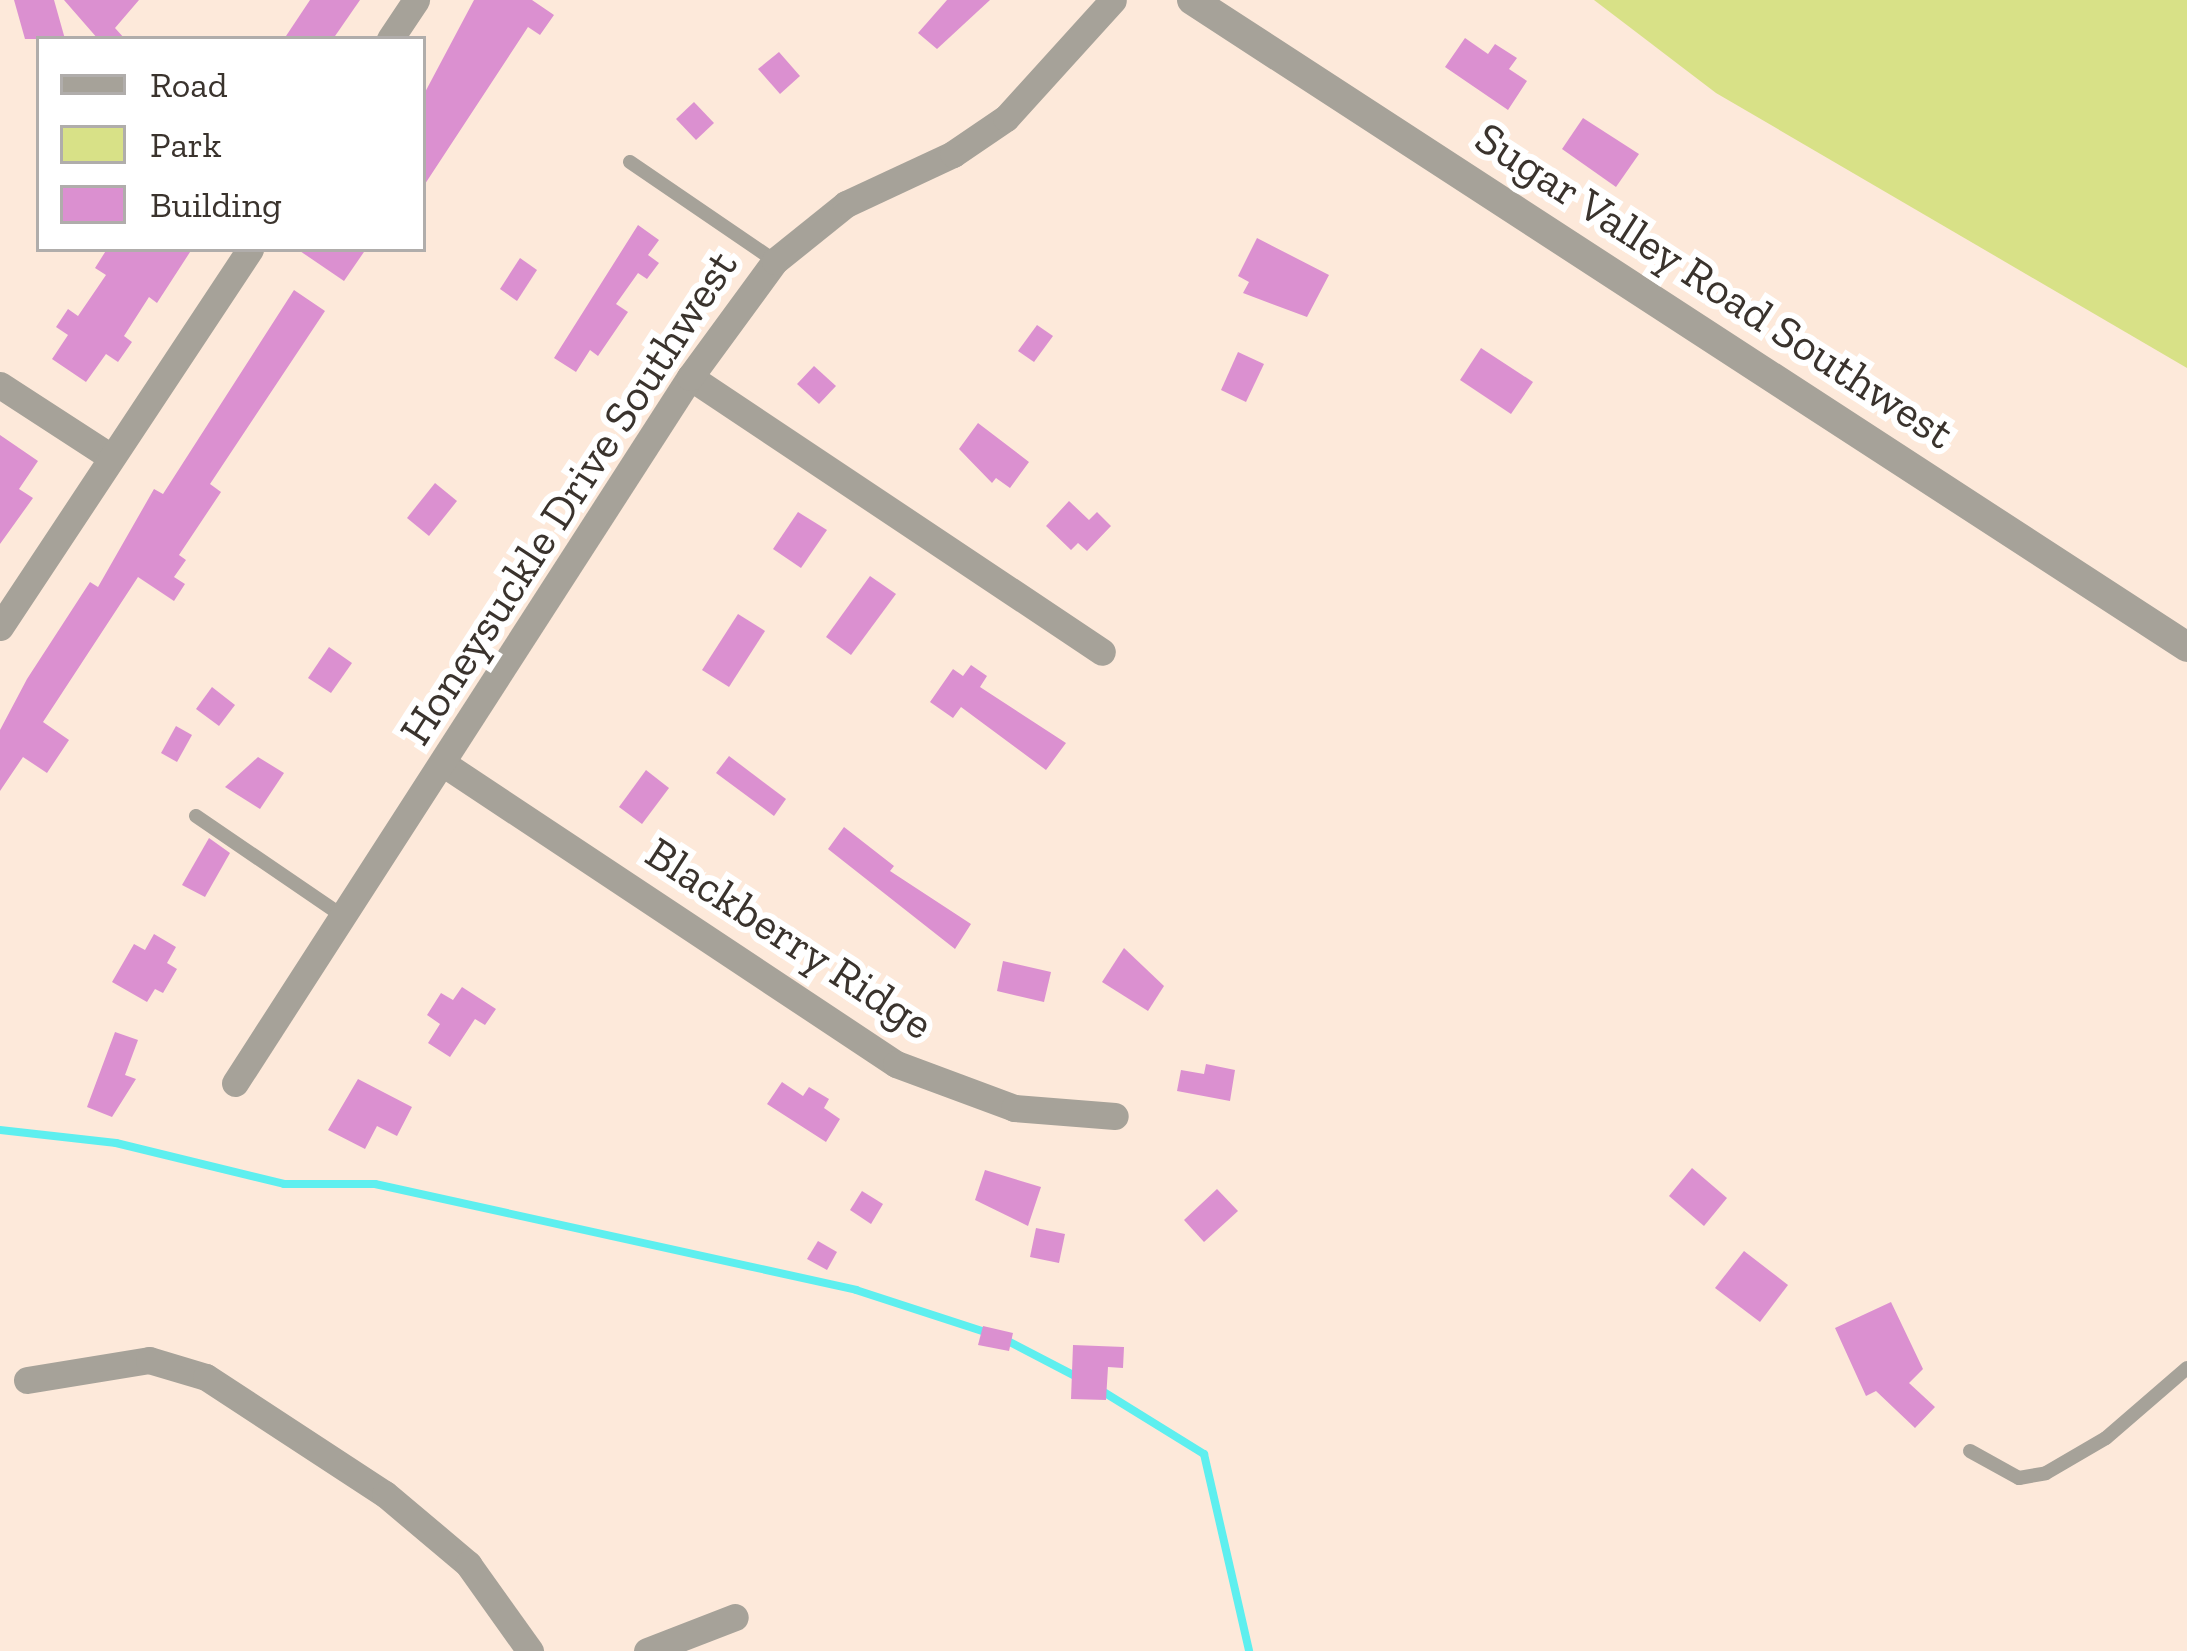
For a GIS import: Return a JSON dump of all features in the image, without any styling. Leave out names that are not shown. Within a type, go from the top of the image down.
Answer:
[{"type":"street","points":[[392,36],[416,0]]},
{"type":"street","name":"Honeysuckle Drive Southwest","points":[[235,1083],[445,764],[690,377],[775,261],[846,204],[1006,118],[1113,0]]},
{"type":"street","name":"Sugar Valley Road Southwest","points":[[1192,0],[2187,647]]},
{"type":"street","points":[[0,627],[248,252]]},
{"type":"street","points":[[690,377],[1102,652]]},
{"type":"street","points":[[0,385],[111,457]]},
{"type":"street","name":"Blackberry Ridge","points":[[445,764],[896,1064],[1014,1108],[1114,1116]]},
{"type":"street","points":[[27,1380],[149,1360],[206,1377],[385,1494],[468,1564],[530,1651]]},
{"type":"street","points":[[647,1651],[735,1617]]},
{"type":"lane","points":[[630,162],[775,261]]},
{"type":"lane","points":[[196,816],[344,917]]},
{"type":"lane","points":[[1970,1451],[2019,1478],[2046,1473],[2106,1438],[2187,1368]]},
{"type":"green space","points":[[1594,0],[2187,0],[2187,368],[1716,93]]},
{"type":"building","points":[[14,0],[54,0],[64,36],[25,39]]},
{"type":"building","points":[[64,0],[139,0],[115,28],[122,36],[95,36]]},
{"type":"building","points":[[310,0],[360,0],[335,36],[286,36]]},
{"type":"building","points":[[474,0],[532,0],[554,15],[540,35],[528,27],[426,182],[426,90]]},
{"type":"building","points":[[947,0],[990,0],[937,49],[918,33]]},
{"type":"building","points":[[1465,38],[1488,54],[1495,44],[1517,58],[1509,69],[1527,81],[1508,110],[1445,67]]},
{"type":"building","points":[[779,52],[800,76],[780,94],[758,69]]},
{"type":"building","points":[[694,102],[714,123],[696,140],[676,119]]},
{"type":"building","points":[[1583,118],[1639,154],[1616,187],[1562,149]]},
{"type":"building","points":[[638,225],[659,240],[648,255],[659,263],[647,279],[638,273],[616,304],[628,312],[598,356],[590,350],[576,372],[554,358]]},
{"type":"building","points":[[1257,238],[1329,275],[1307,317],[1243,293],[1249,282],[1238,276]]},
{"type":"building","points":[[105,252],[190,252],[157,303],[149,297],[124,336],[132,342],[118,362],[106,354],[86,382],[52,359],[68,335],[56,327],[68,309],[78,316],[106,275],[95,268]]},
{"type":"building","points":[[301,252],[364,252],[344,281]]},
{"type":"building","points":[[520,258],[537,270],[517,301],[500,289]]},
{"type":"building","points":[[294,290],[325,311],[210,484],[221,492],[179,555],[186,560],[174,577],[185,584],[174,601],[138,577],[43,722],[69,740],[47,773],[23,757],[0,791],[0,730],[27,679],[90,582],[98,587],[154,489],[163,494]]},
{"type":"building","points":[[1037,325],[1053,336],[1034,362],[1018,351]]},
{"type":"building","points":[[1481,348],[1533,382],[1511,414],[1460,380]]},
{"type":"building","points":[[1238,352],[1264,364],[1246,402],[1221,390]]},
{"type":"building","points":[[814,366],[836,386],[819,404],[797,384]]},
{"type":"building","points":[[978,423],[1029,462],[1010,488],[996,478],[992,483],[959,449]]},
{"type":"building","points":[[0,435],[38,461],[19,489],[33,498],[0,544]]},
{"type":"building","points":[[435,483],[457,501],[429,536],[407,518]]},
{"type":"building","points":[[1069,501],[1089,520],[1097,512],[1111,526],[1087,551],[1078,543],[1071,550],[1046,526]]},
{"type":"building","points":[[798,512],[827,530],[801,568],[773,549]]},
{"type":"building","points":[[870,576],[896,594],[851,655],[826,637]]},
{"type":"building","points":[[738,614],[765,631],[729,687],[702,670]]},
{"type":"building","points":[[329,647],[352,663],[331,693],[308,678]]},
{"type":"building","points":[[971,665],[987,676],[980,687],[1066,743],[1046,770],[961,707],[953,718],[930,702],[953,669],[963,676]]},
{"type":"building","points":[[212,687],[235,705],[219,726],[196,709]]},
{"type":"building","points":[[176,726],[192,735],[177,762],[161,753]]},
{"type":"building","points":[[729,756],[786,799],[774,816],[716,773]]},
{"type":"building","points":[[258,757],[284,773],[260,809],[225,787]]},
{"type":"building","points":[[646,770],[669,788],[642,824],[619,807]]},
{"type":"building","points":[[844,827],[894,866],[890,871],[971,924],[955,949],[828,849]]},
{"type":"building","points":[[209,838],[230,853],[205,897],[182,885]]},
{"type":"building","points":[[154,934],[176,947],[167,963],[177,969],[163,993],[155,989],[147,1002],[112,982],[134,944],[145,950]]},
{"type":"building","points":[[1124,948],[1164,986],[1148,1011],[1102,982]]},
{"type":"building","points":[[1003,961],[1051,972],[1044,1002],[997,991]]},
{"type":"building","points":[[462,987],[496,1009],[485,1025],[475,1019],[450,1057],[428,1043],[440,1024],[427,1015],[441,993],[453,1000]]},
{"type":"building","points":[[115,1032],[138,1040],[125,1075],[136,1079],[112,1117],[87,1107]]},
{"type":"building","points":[[1206,1064],[1235,1070],[1230,1101],[1177,1091],[1181,1070],[1204,1074]]},
{"type":"building","points":[[358,1079],[412,1107],[397,1136],[377,1126],[365,1149],[328,1130]]},
{"type":"building","points":[[782,1082],[803,1096],[809,1087],[829,1099],[824,1108],[840,1119],[826,1142],[767,1104]]},
{"type":"building","points":[[1692,1168],[1727,1198],[1704,1226],[1669,1196]]},
{"type":"building","points":[[985,1170],[1041,1187],[1028,1226],[975,1200]]},
{"type":"building","points":[[1217,1189],[1238,1211],[1204,1242],[1184,1220]]},
{"type":"building","points":[[862,1191],[883,1204],[871,1224],[850,1210]]},
{"type":"building","points":[[1036,1228],[1065,1234],[1059,1263],[1030,1257]]},
{"type":"building","points":[[818,1241],[837,1252],[827,1270],[807,1259]]},
{"type":"building","points":[[1744,1251],[1788,1285],[1760,1322],[1715,1288]]},
{"type":"building","points":[[1891,1302],[1923,1369],[1909,1383],[1935,1407],[1915,1428],[1876,1391],[1866,1396],[1835,1328]]},
{"type":"building","points":[[983,1326],[1013,1333],[1009,1351],[978,1345]]},
{"type":"building","points":[[1073,1345],[1124,1347],[1123,1368],[1108,1367],[1106,1400],[1071,1399]]},
{"type":"waterway","points":[[0,1130],[116,1143],[284,1184],[375,1184],[856,1290],[988,1333]]},
{"type":"waterway","points":[[1002,1338],[1079,1378]]},
{"type":"waterway","points":[[1102,1391],[1204,1454],[1249,1651]]}]
